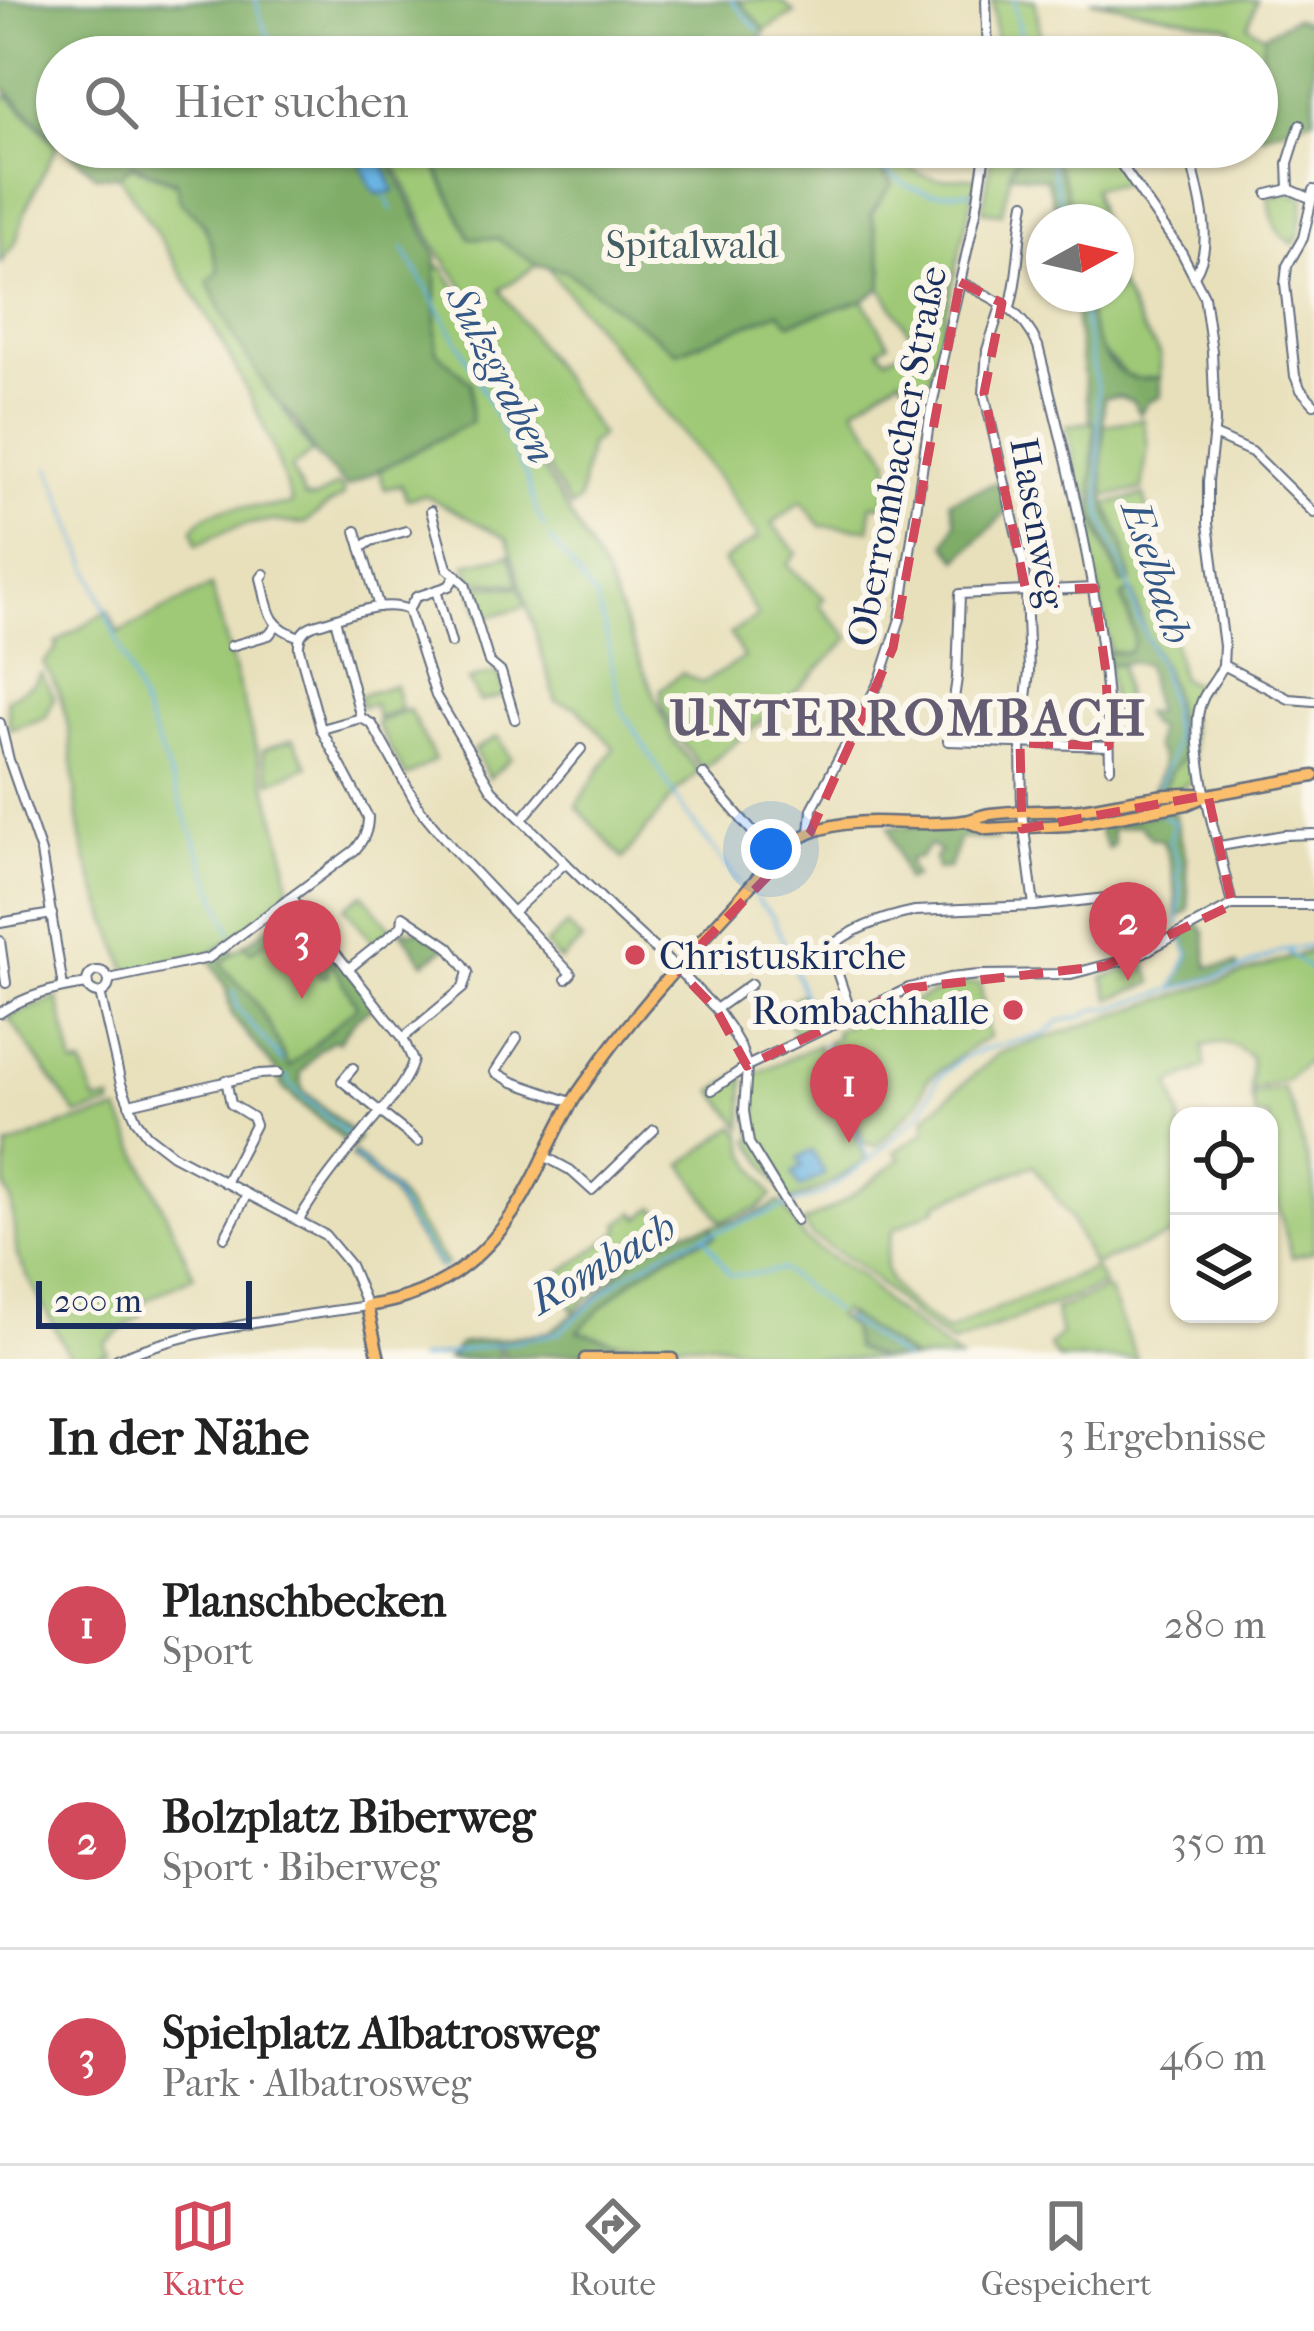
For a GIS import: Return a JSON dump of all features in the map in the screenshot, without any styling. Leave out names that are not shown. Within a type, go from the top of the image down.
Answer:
[{"type":"main road","points":[[966,821],[987,829],[1068,825],[1314,776]]},
{"type":"main road","points":[[379,1359],[367,1306],[423,1292],[460,1270],[501,1230],[589,1076],[676,969],[776,859],[810,833],[846,824],[966,821],[986,814],[1079,809],[1185,793],[1208,795]]},
{"type":"main road","points":[[585,1359],[672,1359]]},
{"type":"street","points":[[986,0],[987,36]]},
{"type":"street","points":[[1289,189],[1288,163],[1300,125]]},
{"type":"street","name":"Oberrombacher Straße","points":[[810,833],[812,808],[880,680],[901,619],[931,409],[983,168]]},
{"type":"street","points":[[1123,168],[1182,254],[1204,296],[1212,351],[1214,435],[1208,524],[1223,626],[1223,664],[1199,709],[1200,753],[1232,905]]},
{"type":"street","points":[[1193,168],[1205,241],[1202,263],[1194,276]]},
{"type":"street","points":[[1268,194],[1289,189],[1312,194],[1303,238],[1286,266],[1285,284],[1295,376],[1314,404]]},
{"type":"street","name":"Hasenweg","points":[[1025,203],[1016,284],[987,350],[984,393],[1027,591],[1022,828],[1034,906]]},
{"type":"street","points":[[960,282],[1006,305],[1025,322],[1038,346],[1066,450],[1094,588],[1106,672],[1109,768]]},
{"type":"street","points":[[1214,435],[1252,452],[1314,513]]},
{"type":"street","points":[[431,511],[447,568],[465,584],[489,662],[501,672],[515,719]]},
{"type":"street","points":[[356,530],[379,607]]},
{"type":"street","points":[[361,548],[406,531]]},
{"type":"street","points":[[264,574],[260,578],[276,626],[300,637]]},
{"type":"street","points":[[456,575],[449,586],[416,597],[408,610],[427,675],[450,723],[492,790],[716,1009],[747,1066],[748,1143],[796,1220]]},
{"type":"street","points":[[1094,588],[960,594],[957,678],[948,741],[1109,746]]},
{"type":"street","points":[[436,590],[451,643]]},
{"type":"street","points":[[109,980],[209,958],[355,850],[368,829],[365,808],[321,729],[300,637],[308,627],[379,607],[392,604],[408,610]]},
{"type":"street","points":[[335,619],[361,718]]},
{"type":"street","points":[[231,646],[269,635],[276,626]]},
{"type":"street","points":[[1223,664],[1288,699],[1314,700]]},
{"type":"street","points":[[321,729],[361,718],[372,724],[419,808],[571,974],[566,979]]},
{"type":"street","points":[[0,723],[4,762],[41,852],[63,987]]},
{"type":"street","points":[[523,818],[580,749]]},
{"type":"street","points":[[703,773],[776,859]]},
{"type":"street","points":[[1220,846],[1314,834]]},
{"type":"street","points":[[513,912],[565,863]]},
{"type":"street","points":[[852,1016],[829,948],[842,937],[896,915],[1124,896],[1131,900],[1149,950]]},
{"type":"street","points":[[292,898],[403,1038],[413,1061],[405,1083],[299,1220]]},
{"type":"street","points":[[712,1090],[747,1066],[909,988],[950,977],[1071,974],[1133,958],[1232,905],[1314,904]]},
{"type":"street","points":[[0,923],[52,914]]},
{"type":"street","points":[[348,969],[402,926],[403,916],[457,955],[468,972],[463,988],[403,1038]]},
{"type":"street","points":[[0,941],[6,983]]},
{"type":"street","points":[[0,966],[14,1003]]},
{"type":"street","points":[[96,972],[109,980],[100,992],[88,984],[96,972]]},
{"type":"street","points":[[0,1013],[14,1003],[88,984]]},
{"type":"street","points":[[716,1009],[752,984]]},
{"type":"street","points":[[100,992],[122,1084],[136,1120],[157,1144],[326,1235],[341,1251],[367,1306],[216,1330],[155,1344],[117,1359]]},
{"type":"street","points":[[517,1038],[495,1072],[572,1102]]},
{"type":"street","points":[[353,1068],[342,1081],[418,1142]]},
{"type":"street","points":[[129,1104],[226,1080],[278,1073]]},
{"type":"street","points":[[226,1080],[231,1104],[252,1117],[255,1125],[226,1183]]},
{"type":"street","points":[[544,1156],[570,1170],[592,1190],[654,1130]]},
{"type":"street","points":[[225,1237],[247,1193]]},
{"type":"highlighted area","points":[[960,282],[1002,303],[984,393],[1026,591],[1094,588],[1106,672],[1109,746],[1020,743],[1022,829],[1208,795],[1232,905],[1105,966],[909,988],[747,1066],[716,1009],[677,969],[810,833],[893,648]]},
{"type":"green space","points":[[0,0],[738,0],[765,30],[763,36],[36,36],[36,120],[0,84]]},
{"type":"green space","points":[[738,0],[780,0],[795,13],[765,30]]},
{"type":"green space","points":[[993,0],[1035,0],[1041,36],[996,36]]},
{"type":"green space","points":[[1090,0],[1257,0],[1248,26],[1264,36],[1230,36],[1231,27]]},
{"type":"green space","points":[[1294,18],[1314,24],[1314,118],[1278,130],[1278,36],[1264,35]]},
{"type":"green space","points":[[8,95],[36,124],[36,168],[46,168],[16,242],[0,263],[0,102]]},
{"type":"green space","points":[[87,168],[128,168],[119,176],[96,176]]},
{"type":"green space","points":[[124,168],[138,168],[178,185],[204,226],[225,271],[208,282],[234,337],[312,452],[291,468],[305,498],[317,498],[337,485],[342,488],[344,496],[305,523],[255,523],[197,545],[193,529],[213,512],[292,504],[271,442],[235,367],[120,177]]},
{"type":"green space","points":[[143,168],[363,168],[371,187],[394,190],[385,168],[393,168],[436,256],[436,351],[471,383],[471,422],[347,487],[315,454],[234,337],[208,282],[219,271],[205,225],[180,201],[176,182]]},
{"type":"green space","points":[[397,168],[436,168],[470,237],[498,239],[537,265],[500,290],[601,435],[589,445],[579,502],[571,508],[499,385],[469,294],[436,248]]},
{"type":"green space","name":"Spitalwald","points":[[436,168],[879,168],[892,184],[871,213],[883,271],[881,288],[863,300],[789,323],[779,312],[677,352],[566,271],[537,265],[498,239],[470,238]]},
{"type":"green space","points":[[880,168],[912,168],[928,177],[948,179],[977,177],[923,409],[900,377],[854,408],[890,459],[886,505],[871,505],[870,529],[821,526],[801,501],[772,524],[797,553],[787,565],[824,598],[819,605],[850,638],[788,699],[703,769],[669,721],[661,689],[682,673],[702,683],[744,658],[730,634],[758,616],[723,561],[759,537],[717,476],[547,267],[566,271],[677,352],[780,312],[790,323],[863,300],[889,343],[879,349],[887,358],[916,343],[881,288],[884,270],[872,213],[893,183]]},
{"type":"green space","points":[[990,168],[1012,168],[1002,213],[983,211]]},
{"type":"green space","points":[[1011,168],[1058,168],[1069,204],[1054,204],[1047,179],[1009,173]]},
{"type":"green space","points":[[1054,168],[1118,168],[1129,183],[1093,188],[1097,204],[1064,204]]},
{"type":"green space","points":[[1290,193],[1304,199],[1294,244],[1278,231],[1269,197]]},
{"type":"green space","points":[[436,265],[443,268],[466,304],[495,387],[605,575],[672,738],[697,770],[623,859],[576,806],[614,748],[578,708],[556,701],[507,539],[425,495],[407,499],[401,485],[385,489],[379,471],[471,422],[471,383],[436,351]]},
{"type":"green space","points":[[1076,312],[1088,312],[1100,347],[1116,368],[1141,379],[1160,377],[1160,397],[1148,401],[1140,414],[1133,401],[1104,397],[1105,500],[1122,540],[1129,584],[1123,584],[1093,512],[1095,424],[1090,420]]},
{"type":"green space","points":[[1087,312],[1133,312],[1160,354],[1160,377],[1128,375],[1099,349]]},
{"type":"green space","points":[[1143,419],[1148,445],[1142,490],[1105,496],[1104,425]]},
{"type":"green space","points":[[1095,423],[1096,495],[1080,493],[1067,426]]},
{"type":"green space","points":[[1000,481],[1007,512],[958,559],[946,544],[956,521],[950,501]]},
{"type":"green space","points":[[1144,495],[1181,678],[1202,689],[1191,694],[1187,711],[1194,777],[1180,788],[1163,791],[1171,771],[1185,756],[1171,691],[1157,654],[1122,598],[1136,640],[1129,653],[1110,651],[1081,499],[1094,500],[1103,543],[1122,584],[1128,584],[1122,540],[1106,504]]},
{"type":"green space","points":[[509,555],[519,585],[470,577],[466,564]]},
{"type":"green space","points":[[472,585],[520,588],[526,606],[481,619]]},
{"type":"green space","points":[[211,586],[283,845],[290,893],[211,953],[127,971],[87,862],[63,705],[43,663],[57,649],[56,643],[108,610],[118,633]]},
{"type":"green space","points":[[1129,591],[1170,685],[1177,738],[1185,757],[1171,771],[1163,791],[1152,792],[1162,764],[1155,748],[1156,727],[1149,725],[1143,713],[1155,713],[1146,665],[1108,665],[1106,652],[1128,653],[1134,640],[1122,597]]},
{"type":"green space","points":[[1121,664],[1126,712],[1112,713],[1108,665]]},
{"type":"green space","points":[[498,672],[506,695],[480,702],[468,680]]},
{"type":"green space","points":[[41,673],[54,697],[46,717],[10,730],[7,699],[33,684]]},
{"type":"green space","points":[[395,685],[401,709],[378,719],[374,704],[361,707],[359,696]]},
{"type":"green space","points":[[409,709],[435,760],[406,777],[376,723]]},
{"type":"green space","points":[[498,736],[511,758],[489,778],[474,750]]},
{"type":"green space","points":[[293,739],[308,766],[271,782],[262,750]]},
{"type":"green space","points":[[1174,811],[1186,859],[1189,910],[1178,918],[1172,870],[1162,840],[1151,838],[1139,825],[1111,829],[1114,844],[1108,849],[1099,824]]},
{"type":"green space","points":[[968,824],[995,830],[997,840],[960,838],[949,868],[937,869],[935,858],[940,851],[929,845],[919,858],[909,859],[915,876],[906,880],[889,827]]},
{"type":"green space","points":[[363,894],[392,929],[374,944],[345,907]]},
{"type":"green space","points":[[298,905],[375,1005],[357,1017],[338,1042],[319,1050],[300,1074],[303,1090],[359,1138],[352,1147],[284,1089],[278,1073],[232,1016],[226,989],[209,958],[229,945],[234,952],[222,963],[261,1011],[289,1067],[357,1006],[329,958],[328,976],[320,977],[294,921],[251,952],[244,945]]},
{"type":"green space","points":[[294,921],[300,925],[320,977],[329,957],[357,1006],[289,1068],[255,1002],[221,963],[244,945],[250,952]]},
{"type":"green space","points":[[1198,923],[1205,932],[1208,967],[1237,964],[1238,970],[1173,989],[1189,955],[1180,933]]},
{"type":"green space","points":[[567,925],[582,941],[560,961],[545,945]]},
{"type":"green space","points":[[418,928],[446,947],[424,963],[401,931]]},
{"type":"green space","points":[[1314,950],[1314,1055],[1287,1080],[1251,1091],[1251,1058],[1229,1044],[1210,1044],[1203,1046],[1205,1067],[1170,1084],[1177,1107],[1170,1107],[1170,1235],[1093,1265],[1069,1216],[1033,1165],[936,1204],[937,1208],[893,1230],[886,1259],[889,1278],[910,1304],[947,1332],[1095,1268],[1104,1285],[952,1344],[863,1269],[812,1236],[802,1223],[841,1202],[901,1158],[895,1152],[925,1132],[926,1116],[999,1053]]},
{"type":"green space","points":[[1145,963],[1153,983],[1110,999],[1103,978]]},
{"type":"green space","points":[[980,983],[989,1038],[927,1080],[919,1102],[877,1146],[864,1143],[828,1042],[837,1036],[835,1031],[883,1008],[892,1011],[952,985]]},
{"type":"green space","points":[[801,995],[816,1028],[796,1037],[782,1006]]},
{"type":"green space","points":[[58,998],[74,1066],[82,1065],[96,1102],[111,1100],[111,1106],[77,1115],[8,1017]]},
{"type":"green space","points":[[818,1045],[866,1161],[788,1202],[750,1140],[757,1136],[751,1119],[753,1075]]},
{"type":"green space","points":[[744,1071],[743,1128],[714,1091]]},
{"type":"green space","points":[[1283,1088],[1292,1107],[1314,1182],[1314,1252],[1292,1257],[1278,1205],[1278,1107],[1254,1107],[1251,1095]]},
{"type":"green space","points":[[119,1111],[194,1276],[138,1304],[142,1314],[104,1344],[108,1353],[71,1359],[17,1256],[11,1201],[5,1188],[7,1147],[62,1125]]},
{"type":"green space","points":[[735,1126],[772,1196],[757,1209],[721,1221],[683,1164]]},
{"type":"green space","points":[[354,1152],[395,1191],[447,1264],[441,1269],[390,1192],[351,1157]]},
{"type":"green space","points":[[778,1202],[804,1238],[861,1276],[889,1306],[960,1359],[913,1359],[842,1311],[836,1316],[851,1328],[855,1348],[881,1359],[806,1359],[713,1343],[617,1342],[577,1332],[640,1275],[675,1252],[714,1236],[711,1226],[746,1218]]},
{"type":"green space","points":[[655,1207],[674,1230],[633,1255],[573,1311],[557,1275],[620,1231],[619,1223],[635,1212],[640,1218]]},
{"type":"green space","points":[[711,1226],[715,1236],[641,1274],[578,1331],[617,1342],[615,1351],[505,1357],[499,1339],[549,1332],[587,1305],[641,1251],[683,1231]]},
{"type":"green space","points":[[1109,1291],[1137,1359],[1059,1359],[1049,1346],[1061,1334],[1055,1310]]},
{"type":"green space","points":[[847,1314],[913,1359],[881,1359],[855,1348],[851,1328],[842,1320]]},
{"type":"green space","points":[[495,1339],[501,1358],[448,1359],[460,1344]]},
{"type":"water","points":[[363,168],[385,168],[394,191],[378,194]]},
{"type":"water","points":[[812,1151],[825,1174],[800,1188],[792,1173],[802,1167],[798,1158]]},
{"type":"waterway","name":"Sulzgraben","points":[[256,0],[270,36]]},
{"type":"waterway","points":[[731,0],[758,30]]},
{"type":"waterway","name":"Eselbach","points":[[1014,0],[1021,36]]},
{"type":"waterway","points":[[882,168],[909,187],[930,193],[971,192]]},
{"type":"waterway","name":"Eselbach","points":[[1052,168],[1061,204]]},
{"type":"waterway","name":"Sulzgraben","points":[[385,195],[392,210]]},
{"type":"waterway","name":"Sulzgraben","points":[[403,248],[461,347],[526,476],[545,528]]},
{"type":"waterway","name":"Eselbach","points":[[1082,312],[1097,388],[1101,514],[1137,617],[1161,669],[1170,707],[1174,739],[1157,790]]},
{"type":"waterway","points":[[50,468],[231,933]]},
{"type":"waterway","name":"Sulzgraben","points":[[550,538],[596,599],[621,708],[685,812],[738,881]]},
{"type":"waterway","name":"Eselbach","points":[[1162,815],[1174,823],[1170,842],[1180,867],[1178,926]]},
{"type":"waterway","name":"Sulzgraben","points":[[755,898],[773,917],[788,954]]},
{"type":"waterway","name":"Eselbach","points":[[1174,987],[1189,954],[1184,940]]},
{"type":"waterway","points":[[1286,950],[1314,945]]},
{"type":"waterway","name":"Rombach","points":[[419,1359],[558,1333],[622,1278],[673,1247],[823,1193],[868,1161],[922,1111],[937,1079],[959,1060],[984,1049],[1044,1035],[1060,1021],[1238,970],[1285,950],[1314,972]]},
{"type":"waterway","name":"Sulzgraben","points":[[792,963],[815,1022]]},
{"type":"waterway","points":[[234,990],[237,1008],[283,1062]]},
{"type":"waterway","name":"Sulzgraben","points":[[824,1044],[868,1160]]},
{"type":"waterway","points":[[287,1076],[290,1085],[350,1137]]},
{"type":"waterway","points":[[354,1156],[392,1190],[443,1268]]},
{"type":"waterway","points":[[704,1236],[730,1275],[781,1269],[834,1311]]},
{"type":"waterway","points":[[844,1318],[903,1359]]},
{"type":"place","name":"Christuskirche","points":[[635,955]]},
{"type":"place","name":"Bolzplatz Biberweg","points":[[1128,981]]},
{"type":"place","name":"Spielplatz Albatrosweg","points":[[302,999]]},
{"type":"place","name":"Rombachhalle","points":[[1013,1010]]},
{"type":"place","name":"Planschbecken","points":[[849,1143]]},
{"type":"district","name":"UNTERROMBACH","points":[[909,717]]}]
